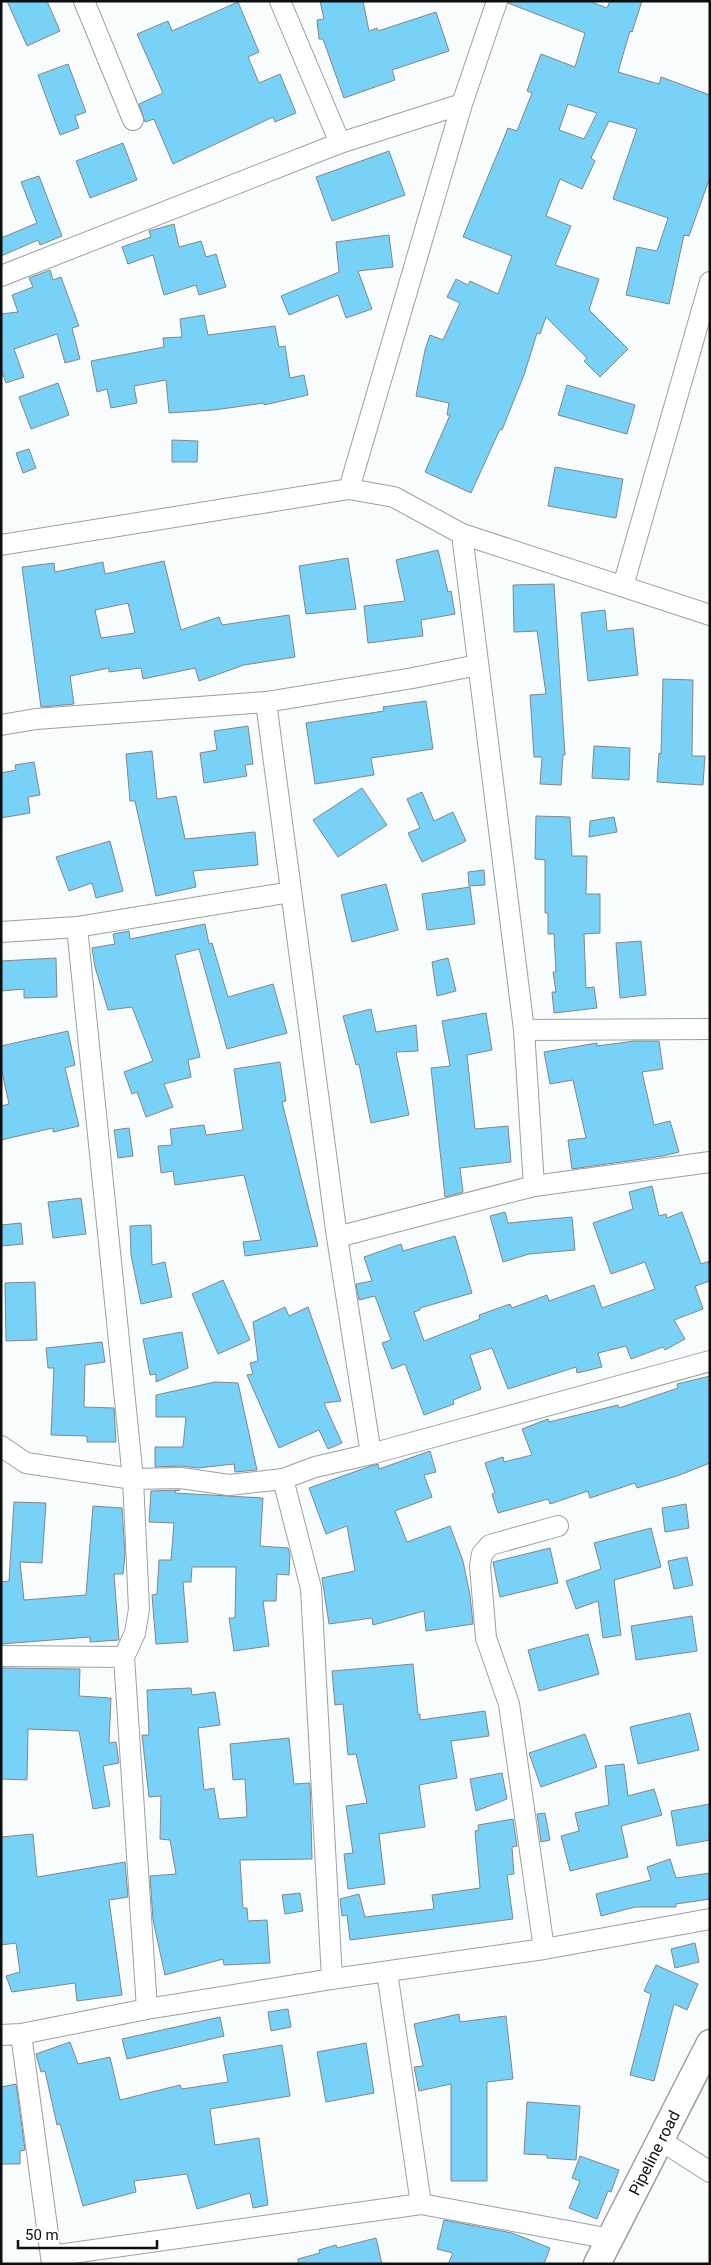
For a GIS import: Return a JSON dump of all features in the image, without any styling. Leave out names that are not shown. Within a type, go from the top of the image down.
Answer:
[{"type":"main road","name":"Pipeline road","points":[[597,2264],[710,2043]]},
{"type":"street","points":[[84,1],[133,120]]},
{"type":"street","points":[[280,1],[340,143]]},
{"type":"street","points":[[349,489],[462,104],[497,1]]},
{"type":"street","points":[[1,276],[340,143],[462,104]]},
{"type":"street","points":[[623,586],[710,282]]},
{"type":"street","points":[[1,545],[349,489],[394,497],[462,534],[710,615]]},
{"type":"street","points":[[462,534],[524,1030],[534,1186]]},
{"type":"street","points":[[1,725],[36,719],[266,702],[413,678],[478,665]]},
{"type":"street","points":[[266,702],[337,1237],[371,1454]]},
{"type":"street","points":[[1,932],[77,927],[291,892]]},
{"type":"street","points":[[77,927],[134,1479],[139,1609],[136,1633],[124,1657],[147,2009]]},
{"type":"street","points":[[524,1030],[710,1029]]},
{"type":"street","points":[[337,1237],[534,1186],[710,1162]]},
{"type":"street","points":[[1,1446],[26,1463],[134,1479],[181,1478],[229,1485],[283,1479],[315,1467],[371,1454],[710,1361]]},
{"type":"street","points":[[283,1479],[311,1588],[332,1979]]},
{"type":"street","points":[[544,1949],[509,1704],[486,1638],[480,1566],[482,1554],[490,1545],[558,1526]]},
{"type":"street","points":[[1,1656],[124,1657]]},
{"type":"street","points":[[611,2239],[421,2204],[51,2260],[11,2034],[147,2009],[332,1979],[544,1949],[705,1919]]},
{"type":"street","points":[[387,1972],[421,2204]]},
{"type":"street","points":[[660,2140],[710,2172]]},
{"type":"building","points":[[7,1],[47,1],[60,31],[27,46]]},
{"type":"building","points":[[320,1],[363,1],[369,31],[377,28],[378,31],[436,12],[449,51],[392,70],[395,80],[344,98],[323,39],[319,39],[317,20],[324,19]]},
{"type":"building","points":[[509,1],[589,1],[607,8],[610,1],[642,1],[632,32],[630,31],[618,72],[659,84],[661,77],[710,95],[710,177],[689,236],[684,235],[669,304],[626,295],[637,247],[657,251],[668,218],[613,199],[637,129],[609,121],[591,158],[595,161],[582,189],[560,179],[546,216],[571,226],[555,265],[599,279],[589,310],[628,349],[600,377],[584,361],[587,358],[546,317],[540,334],[537,333],[524,375],[502,430],[500,429],[471,493],[425,472],[450,415],[447,415],[449,403],[416,396],[425,350],[430,335],[443,340],[460,303],[447,297],[456,279],[468,285],[470,281],[498,294],[512,256],[463,237],[508,128],[517,131],[532,93],[527,91],[541,54],[575,67],[585,33],[508,3]],"holes":[[[568,104],[597,113],[584,139],[559,130]]]},
{"type":"building","points":[[238,2],[259,52],[248,57],[259,83],[280,74],[296,113],[275,122],[273,117],[173,164],[154,119],[145,122],[139,104],[163,93],[137,34],[168,21],[172,31]]},
{"type":"building","points":[[68,64],[86,112],[75,116],[79,128],[60,135],[38,75]]},
{"type":"building","points":[[123,143],[137,180],[90,198],[76,161]]},
{"type":"building","points":[[389,151],[405,195],[332,221],[316,177]]},
{"type":"building","points":[[39,176],[62,236],[40,245],[38,240],[1,256],[1,238],[37,223],[21,182]]},
{"type":"building","points":[[174,224],[179,247],[201,241],[206,257],[216,254],[226,287],[199,295],[196,285],[164,295],[153,255],[128,264],[122,247],[151,237],[149,231]]},
{"type":"building","points":[[389,235],[393,267],[358,271],[372,309],[346,318],[338,295],[289,315],[281,296],[339,272],[336,242]]},
{"type":"building","points":[[50,270],[53,280],[61,277],[79,326],[72,328],[80,359],[65,363],[57,334],[14,349],[24,377],[6,383],[1,369],[1,314],[18,312],[12,295],[33,287],[29,278]]},
{"type":"building","points":[[204,315],[208,335],[275,326],[279,347],[285,346],[290,378],[304,375],[308,395],[264,405],[264,403],[214,410],[169,413],[166,380],[134,386],[137,403],[111,408],[107,389],[97,392],[91,361],[164,347],[163,338],[182,337],[180,319]]},
{"type":"building","points":[[58,383],[69,415],[31,429],[19,397]]},
{"type":"building","points":[[567,385],[635,405],[627,434],[558,415]]},
{"type":"building","points":[[172,440],[198,441],[197,462],[172,462]]},
{"type":"building","points":[[29,449],[36,468],[23,473],[16,453]]},
{"type":"building","points":[[555,467],[623,479],[616,518],[548,506]]},
{"type":"building","points":[[438,550],[448,592],[451,591],[455,614],[421,620],[423,636],[368,643],[364,606],[405,601],[396,560]]},
{"type":"building","points":[[348,558],[356,609],[306,614],[299,566]]},
{"type":"building","points":[[164,561],[181,630],[219,617],[222,625],[289,615],[295,657],[244,665],[199,681],[195,668],[143,679],[141,668],[109,672],[109,668],[70,676],[74,704],[41,707],[22,567],[54,563],[55,572],[103,562],[105,574]],"holes":[[[128,603],[135,633],[101,638],[95,610]]]},
{"type":"building","points":[[554,584],[565,755],[563,755],[561,785],[540,784],[542,757],[534,757],[530,695],[546,694],[537,631],[514,632],[513,585]]},
{"type":"building","points":[[605,610],[607,631],[633,628],[638,675],[588,681],[581,613]]},
{"type":"building","points":[[663,679],[693,680],[692,756],[705,756],[703,785],[657,782],[659,753],[661,754]]},
{"type":"building","points":[[426,701],[433,749],[371,758],[374,775],[315,784],[306,723],[384,711],[383,707]]},
{"type":"building","points":[[248,726],[253,764],[245,765],[247,776],[204,783],[200,753],[217,750],[214,731]]},
{"type":"building","points":[[594,746],[630,748],[629,780],[592,778]]},
{"type":"building","points":[[152,751],[157,799],[176,796],[185,839],[255,832],[258,865],[193,871],[196,887],[156,896],[135,801],[130,801],[126,754]]},
{"type":"building","points":[[34,762],[40,795],[28,797],[30,813],[1,818],[1,773],[16,770],[15,765]]},
{"type":"building","points":[[362,788],[387,825],[338,857],[313,820]]},
{"type":"building","points":[[422,792],[434,821],[453,812],[466,841],[422,862],[408,833],[420,828],[407,799]]},
{"type":"building","points":[[536,816],[570,817],[572,856],[587,856],[586,894],[600,894],[600,933],[584,934],[586,988],[594,987],[597,1008],[554,1013],[552,992],[556,992],[553,972],[556,972],[554,934],[548,934],[548,913],[545,913],[545,860],[535,859]]},
{"type":"building","points":[[614,817],[617,832],[589,837],[590,821]]},
{"type":"building","points":[[110,841],[123,891],[96,898],[92,883],[69,891],[56,857]]},
{"type":"building","points":[[484,870],[485,885],[469,886],[468,872]]},
{"type":"building","points":[[386,884],[398,930],[352,942],[341,895]]},
{"type":"building","points":[[470,887],[475,924],[427,930],[422,894]]},
{"type":"building","points":[[205,924],[209,944],[212,943],[228,997],[273,984],[287,1033],[227,1049],[199,949],[175,955],[200,1057],[188,1060],[191,1077],[164,1084],[173,1107],[146,1117],[137,1092],[132,1094],[124,1072],[153,1061],[132,1007],[108,1010],[95,967],[92,948],[115,944],[113,934],[129,931],[130,939]]},
{"type":"building","points":[[641,941],[646,995],[620,998],[616,943]]},
{"type":"building","points":[[56,958],[57,997],[24,998],[24,989],[1,991],[1,961]]},
{"type":"building","points":[[448,958],[456,991],[437,996],[432,962]]},
{"type":"building","points":[[371,1009],[376,1032],[416,1025],[418,1051],[396,1052],[409,1115],[371,1123],[359,1064],[356,1065],[343,1016]]},
{"type":"building","points":[[486,1013],[492,1050],[467,1055],[475,1129],[508,1126],[511,1162],[460,1168],[463,1192],[445,1197],[431,1068],[450,1066],[442,1021]]},
{"type":"building","points":[[68,1031],[75,1065],[65,1068],[79,1126],[53,1132],[53,1128],[1,1140],[1,1106],[9,1104],[1,1067],[1,1046]]},
{"type":"building","points":[[635,1041],[659,1041],[663,1069],[642,1072],[654,1125],[670,1121],[679,1152],[572,1169],[568,1140],[586,1138],[573,1080],[550,1084],[544,1052],[597,1043],[597,1046]]},
{"type":"building","points":[[280,1062],[286,1101],[282,1102],[318,1246],[245,1256],[243,1242],[261,1240],[244,1175],[175,1185],[173,1171],[161,1173],[158,1146],[172,1145],[170,1129],[204,1125],[206,1135],[243,1130],[234,1069]]},
{"type":"building","points":[[129,1128],[133,1156],[118,1158],[114,1130]]},
{"type":"building","points":[[652,1186],[659,1216],[666,1214],[667,1218],[682,1212],[701,1264],[710,1261],[710,1281],[695,1286],[703,1309],[674,1320],[685,1339],[665,1350],[663,1347],[631,1359],[626,1346],[598,1353],[602,1367],[577,1373],[576,1367],[508,1389],[492,1348],[470,1355],[481,1389],[453,1400],[454,1404],[424,1415],[405,1364],[392,1369],[382,1343],[391,1340],[375,1296],[359,1300],[356,1284],[372,1281],[364,1257],[401,1244],[403,1251],[455,1236],[472,1293],[420,1308],[420,1310],[414,1312],[424,1341],[480,1319],[479,1315],[510,1304],[512,1308],[547,1295],[549,1301],[594,1285],[602,1308],[655,1289],[645,1262],[611,1274],[593,1223],[633,1209],[629,1192]]},
{"type":"building","points":[[81,1198],[86,1234],[53,1238],[48,1202]]},
{"type":"building","points":[[505,1212],[508,1223],[572,1217],[575,1250],[529,1254],[503,1262],[490,1216]]},
{"type":"building","points":[[21,1223],[23,1244],[1,1246],[1,1225]]},
{"type":"building","points":[[151,1225],[152,1265],[165,1262],[172,1297],[141,1304],[131,1255],[130,1226]]},
{"type":"building","points":[[223,1280],[250,1340],[218,1354],[192,1294]]},
{"type":"building","points":[[35,1282],[37,1340],[6,1341],[5,1283]]},
{"type":"building","points":[[285,1307],[289,1316],[308,1307],[341,1401],[324,1403],[342,1443],[328,1449],[319,1430],[279,1448],[247,1375],[253,1374],[250,1363],[258,1361],[253,1322]]},
{"type":"building","points":[[182,1332],[188,1368],[156,1382],[156,1374],[150,1375],[143,1339]]},
{"type":"building","points":[[102,1342],[105,1362],[85,1365],[84,1407],[114,1408],[116,1442],[87,1442],[87,1436],[51,1435],[54,1368],[48,1368],[46,1348]]},
{"type":"building","points":[[710,1376],[710,1463],[677,1476],[637,1488],[635,1483],[590,1498],[588,1491],[550,1504],[548,1499],[498,1513],[492,1494],[495,1493],[485,1463],[503,1457],[504,1462],[532,1455],[522,1429],[548,1419],[549,1422],[618,1405],[619,1408],[678,1388],[677,1384]]},
{"type":"building","points":[[215,1382],[238,1383],[257,1470],[235,1472],[234,1464],[198,1468],[181,1466],[155,1467],[155,1447],[183,1447],[186,1417],[156,1417],[156,1395]]},
{"type":"building","points":[[430,1451],[436,1472],[424,1475],[432,1497],[395,1511],[407,1542],[450,1526],[463,1561],[470,1595],[473,1624],[426,1631],[424,1611],[373,1625],[372,1618],[329,1624],[322,1578],[355,1571],[347,1526],[326,1534],[309,1488],[368,1467],[378,1464],[379,1469]]},
{"type":"building","points":[[180,1490],[175,1491],[175,1493],[263,1498],[260,1546],[288,1548],[290,1555],[289,1575],[277,1574],[276,1601],[263,1601],[269,1646],[234,1651],[229,1618],[235,1618],[236,1567],[192,1567],[191,1582],[183,1582],[188,1642],[156,1644],[152,1595],[157,1594],[159,1560],[171,1560],[174,1523],[149,1522],[151,1491]]},
{"type":"building","points":[[14,1502],[46,1503],[42,1563],[20,1562],[24,1600],[86,1595],[93,1506],[122,1508],[125,1555],[123,1574],[114,1574],[119,1640],[90,1642],[90,1637],[1,1644],[1,1582],[9,1581]]},
{"type":"building","points":[[686,1504],[689,1528],[665,1532],[662,1508]]},
{"type":"building","points":[[651,1528],[661,1567],[614,1580],[621,1635],[603,1638],[598,1601],[576,1609],[566,1581],[601,1569],[594,1543]]},
{"type":"building","points":[[550,1548],[558,1583],[500,1597],[493,1562]]},
{"type":"building","points":[[687,1557],[693,1585],[674,1589],[668,1561]]},
{"type":"building","points":[[692,1616],[697,1651],[636,1660],[631,1626]]},
{"type":"building","points":[[588,1634],[599,1674],[539,1691],[528,1650]]},
{"type":"building","points":[[413,1664],[420,1720],[485,1711],[489,1736],[451,1741],[457,1778],[419,1785],[425,1827],[379,1834],[385,1884],[348,1889],[344,1854],[353,1853],[346,1806],[367,1803],[356,1754],[348,1755],[343,1704],[335,1705],[332,1671]]},
{"type":"building","points":[[1,1668],[80,1669],[79,1696],[111,1698],[109,1743],[116,1742],[119,1763],[103,1766],[110,1806],[93,1809],[79,1731],[28,1729],[27,1780],[1,1779]]},
{"type":"building","points":[[191,1688],[192,1695],[215,1692],[220,1725],[198,1728],[204,1790],[214,1788],[219,1819],[247,1817],[245,1779],[233,1780],[230,1744],[289,1738],[294,1784],[310,1783],[312,1859],[240,1860],[243,1908],[247,1908],[248,1921],[267,1920],[270,1963],[224,1965],[223,1959],[165,1975],[153,1920],[150,1876],[176,1874],[170,1840],[160,1839],[161,1796],[149,1797],[142,1735],[149,1735],[147,1690]]},
{"type":"building","points":[[690,1713],[699,1750],[638,1764],[630,1727]]},
{"type":"building","points":[[585,1734],[597,1767],[541,1787],[529,1753]]},
{"type":"building","points":[[624,1764],[628,1796],[654,1789],[662,1815],[621,1826],[628,1857],[570,1871],[561,1836],[579,1831],[575,1813],[609,1805],[605,1766]]},
{"type":"building","points":[[502,1773],[507,1799],[476,1811],[470,1779]]},
{"type":"building","points":[[710,1804],[710,1840],[677,1846],[671,1811]]},
{"type":"building","points":[[545,1813],[550,1840],[541,1842],[537,1814]]},
{"type":"building","points":[[513,1819],[517,1846],[512,1847],[514,1874],[507,1875],[513,1919],[350,1940],[347,1915],[342,1916],[340,1899],[359,1894],[365,1917],[434,1909],[432,1895],[480,1888],[475,1831],[479,1830],[478,1825]]},
{"type":"building","points":[[33,1834],[37,1877],[125,1862],[128,1897],[109,1900],[122,1995],[77,2001],[75,1983],[12,1992],[6,1976],[20,1972],[16,1943],[1,1945],[1,1837]]},
{"type":"building","points":[[670,1859],[676,1878],[710,1873],[710,1899],[676,1904],[676,1907],[635,1907],[601,1916],[596,1894],[651,1880],[647,1867]]},
{"type":"building","points":[[300,1893],[303,1911],[285,1914],[282,1895]]},
{"type":"building","points":[[695,1943],[699,1962],[675,1968],[671,1949]]},
{"type":"building","points":[[656,1965],[698,1984],[687,2010],[674,2004],[654,2081],[630,2075],[651,1994],[644,1991]]},
{"type":"building","points":[[288,2009],[291,2027],[271,2031],[268,2012]]},
{"type":"building","points":[[459,2014],[460,2022],[506,2016],[513,2079],[487,2082],[487,2181],[451,2181],[451,2084],[419,2091],[414,2067],[423,2066],[414,2024]]},
{"type":"building","points":[[220,2017],[224,2036],[127,2059],[122,2039]]},
{"type":"building","points":[[70,2042],[78,2064],[110,2057],[120,2100],[180,2085],[182,2089],[228,2082],[223,2055],[282,2045],[290,2096],[210,2109],[215,2145],[259,2138],[268,2205],[253,2208],[250,2193],[197,2209],[187,2174],[134,2181],[136,2192],[83,2206],[60,2124],[57,2125],[45,2071],[41,2072],[36,2054]]},
{"type":"building","points":[[366,2043],[374,2093],[326,2102],[317,2052]]},
{"type":"building","points":[[16,2084],[25,2150],[20,2151],[20,2164],[1,2164],[1,2087]]},
{"type":"building","points":[[527,2102],[580,2106],[576,2160],[547,2158],[547,2155],[524,2154]]},
{"type":"building","points":[[580,2156],[619,2170],[611,2192],[608,2191],[597,2219],[569,2208],[580,2181],[572,2178]]},
{"type":"building","points":[[444,2220],[512,2233],[550,2248],[544,2264],[448,2264],[453,2253],[437,2249]]},
{"type":"building","points":[[376,2238],[382,2264],[298,2264],[298,2259],[320,2253],[319,2250],[336,2245],[337,2248]]}]
